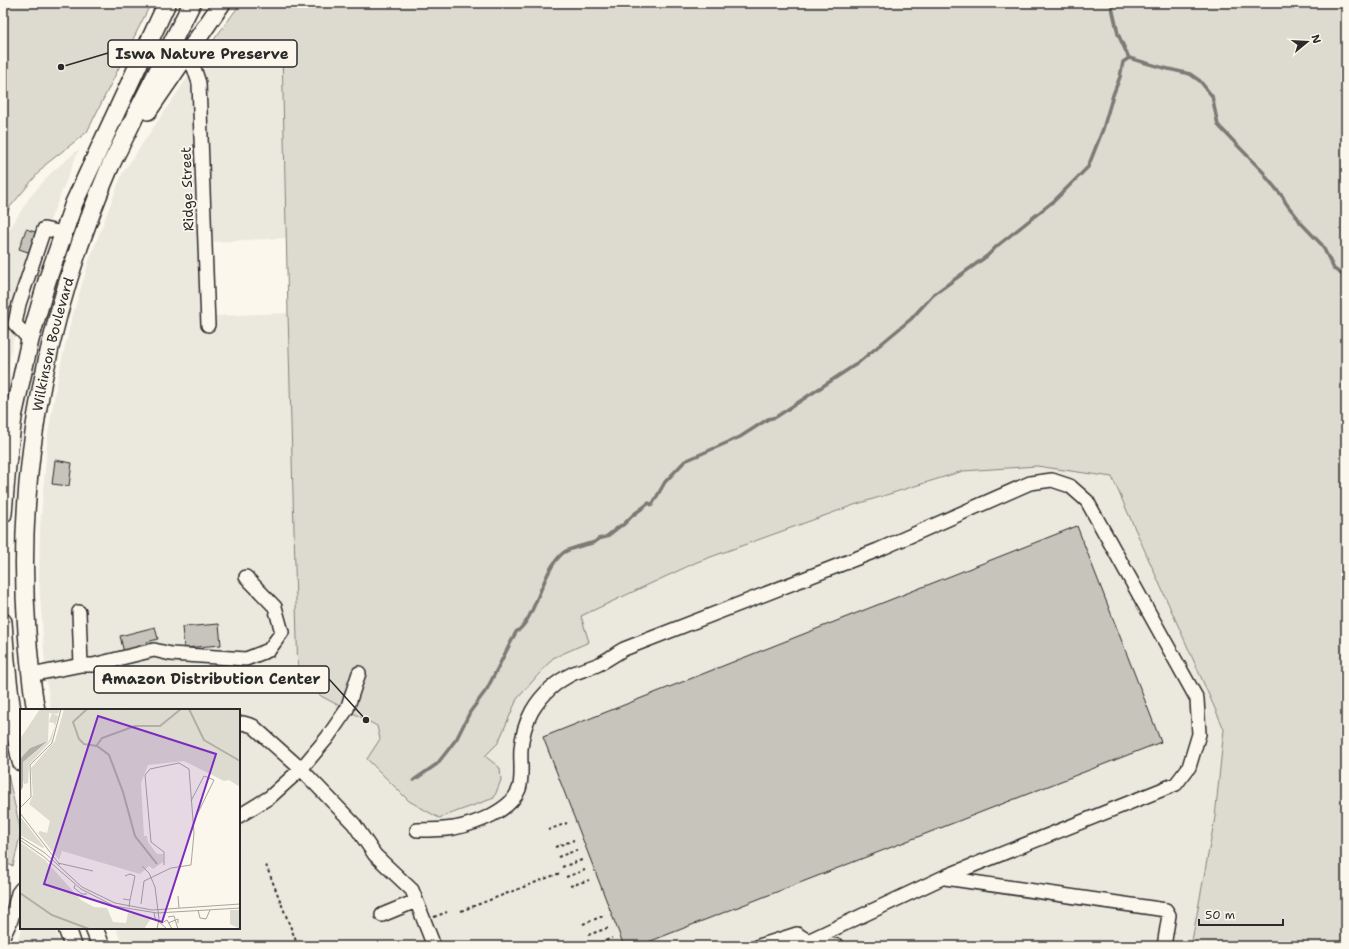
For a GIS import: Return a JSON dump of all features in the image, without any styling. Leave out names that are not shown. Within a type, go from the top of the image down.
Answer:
[{"type":"main road","name":"Wilkinson Boulevard","points":[[3,514],[7,465],[14,416],[30,340],[44,292],[74,203],[167,3]]},
{"type":"main road","name":"Wilkinson Boulevard","points":[[36,709],[31,675],[26,608],[26,524],[29,466],[41,386],[50,344],[65,287],[78,246],[109,168],[192,3]]},
{"type":"main road","points":[[109,168],[222,3]]},
{"type":"main road","points":[[20,384],[41,386]]},
{"type":"main road","points":[[3,622],[12,709],[20,756]]},
{"type":"main road","points":[[67,929],[73,946]]},
{"type":"main road","points":[[94,929],[101,946]]},
{"type":"street","name":"Ridge Street","points":[[186,55],[194,68],[199,83],[208,325]]},
{"type":"street","points":[[30,340],[15,324],[19,304],[44,229],[63,233]]},
{"type":"street","points":[[25,285],[44,292]]},
{"type":"street","points":[[417,830],[454,828],[500,811],[512,800],[520,788],[522,768],[521,749],[532,712],[556,683],[575,673],[598,664],[624,649],[878,550],[1030,482],[1052,480],[1070,486],[1087,501],[1197,700],[1199,734],[1189,767],[1176,784],[944,877],[796,946]]},
{"type":"street","points":[[31,675],[81,664],[93,665],[154,650],[171,654],[246,659],[269,650],[282,632],[275,607],[246,577]]},
{"type":"street","points":[[79,612],[81,664]]},
{"type":"street","points":[[240,815],[270,797],[301,769],[327,738],[348,709],[359,673]]},
{"type":"street","points":[[240,724],[243,723],[254,726],[301,769],[354,824],[375,855],[412,890],[434,946]]},
{"type":"street","points":[[944,877],[1166,910],[1169,915],[1164,946]]},
{"type":"street","points":[[3,937],[7,921],[20,890]]},
{"type":"street","points":[[382,915],[416,901]]},
{"type":"street","points":[[7,921],[20,910]]},
{"type":"street","points":[[759,946],[797,934],[808,941],[838,946]]},
{"type":"path","points":[[556,822],[558,827]]},
{"type":"path","points":[[548,830],[567,823]]},
{"type":"path","points":[[555,847],[574,840]]},
{"type":"path","points":[[558,856],[577,850]]},
{"type":"path","points":[[562,867],[582,860]]},
{"type":"path","points":[[266,865],[298,946]]},
{"type":"path","points":[[566,877],[585,870]]},
{"type":"path","points":[[461,911],[560,873]]},
{"type":"path","points":[[570,886],[589,880]]},
{"type":"path","points":[[433,918],[447,912]]},
{"type":"path","points":[[583,924],[603,916]]},
{"type":"path","points":[[588,935],[608,928]]},
{"type":"path","points":[[591,943],[592,946],[612,938]]},
{"type":"shaded area","points":[[3,3],[151,3],[87,132],[45,165],[10,207],[3,222]]},
{"type":"shaded area","points":[[241,3],[1346,3],[1346,946],[1191,946],[1215,817],[1224,729],[1112,477],[1037,466],[963,471],[854,505],[697,562],[581,616],[589,642],[553,658],[517,699],[498,743],[485,756],[500,768],[501,780],[494,798],[439,818],[409,801],[367,759],[380,739],[377,726],[321,696],[298,675],[282,49],[204,53]]},
{"type":"shaded area","points":[[282,49],[286,238],[211,242],[214,316],[288,313],[298,675],[358,717],[426,749],[1049,175],[1346,946],[123,946],[116,929],[240,929],[240,709],[51,709],[46,679],[39,581],[40,528],[48,434],[57,381],[71,321],[89,261],[122,174],[204,53]]},
{"type":"shaded area","points":[[79,149],[40,245],[14,336],[3,396],[3,242],[29,198],[51,173]]},
{"type":"shaded area","points":[[3,753],[20,828],[20,836],[13,866],[3,863]]},
{"type":"shaded area","points":[[22,929],[54,929],[61,946],[15,946]]},
{"type":"building","points":[[26,229],[38,233],[31,253],[19,249]]},
{"type":"building","points":[[3,307],[12,308],[3,355]]},
{"type":"building","points":[[55,460],[72,463],[69,486],[52,484]]},
{"type":"building","points":[[1077,526],[1161,742],[638,946],[624,946],[543,737]]},
{"type":"building","points":[[219,624],[221,645],[184,648],[182,627]]},
{"type":"building","points":[[155,627],[158,639],[147,642],[148,647],[124,653],[120,636]]},
{"type":"waterway","points":[[1111,3],[1118,34],[1129,58]]},
{"type":"waterway","points":[[1129,58],[1190,74],[1200,81],[1212,96],[1218,125],[1264,173],[1300,222],[1322,245],[1334,269],[1346,277]]},
{"type":"waterway","points":[[414,780],[437,764],[457,738],[470,712],[487,689],[516,632],[523,626],[529,617],[549,571],[555,561],[563,553],[569,550],[606,537],[649,503],[652,505],[665,482],[685,461],[740,437],[768,419],[776,417],[858,363],[911,319],[933,295],[987,256],[997,246],[1055,200],[1088,167],[1103,129],[1120,77],[1123,62],[1129,58]]},
{"type":"place","name":"Iswa Nature Preserve","points":[[61,67]]},
{"type":"place","name":"Amazon Distribution Center","points":[[366,720]]}]
